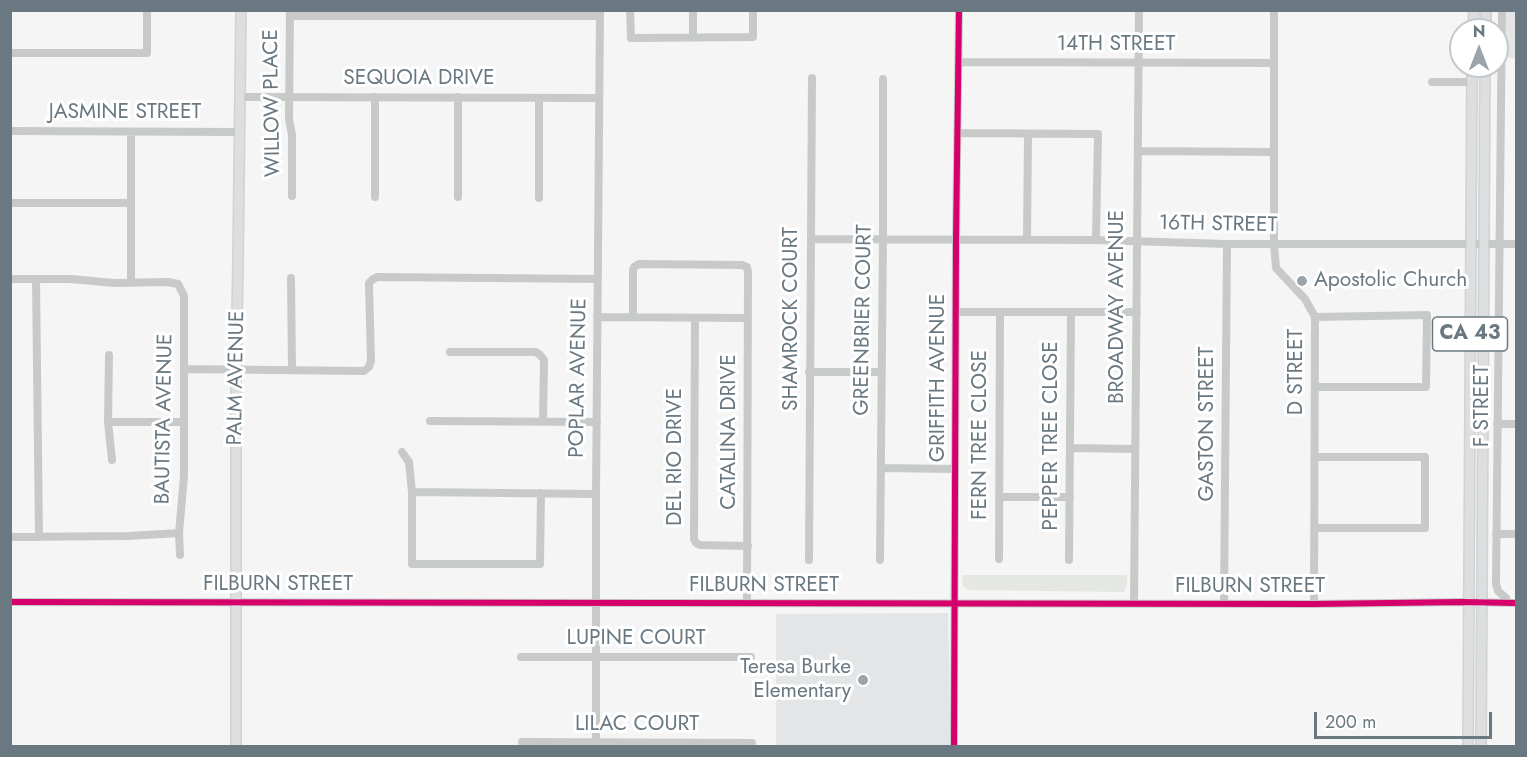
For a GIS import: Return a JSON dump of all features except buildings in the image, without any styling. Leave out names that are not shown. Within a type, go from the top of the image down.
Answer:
[{"type":"main road","name":"PALM AVENUE","points":[[236,747],[236,369],[241,10]]},
{"type":"main road","name":"F STREET","points":[[1468,602],[1472,78]]},
{"type":"main road","name":"F STREET","points":[[1481,603],[1485,78]]},
{"type":"main road","name":"CA 43","points":[[1468,602],[1468,747]]},
{"type":"main road","name":"CA 43","points":[[1481,603],[1481,747]]},
{"type":"street","points":[[10,53],[147,53],[147,10]]},
{"type":"street","points":[[630,10],[631,38],[753,37],[753,10]]},
{"type":"street","points":[[693,10],[693,37]]},
{"type":"street","name":"GRIFFITH AVENUE","points":[[954,747],[959,10]]},
{"type":"street","name":"BROADWAY AVENUE","points":[[1134,603],[1139,10]]},
{"type":"street","name":"D STREET","points":[[1274,10],[1273,152],[1276,268],[1305,299],[1315,317],[1314,604]]},
{"type":"street","points":[[1502,10],[1496,588],[1506,598],[1506,603]]},
{"type":"street","points":[[290,13],[600,13]]},
{"type":"street","name":"WILLOW PLACE","points":[[290,13],[289,119],[292,135],[292,196]]},
{"type":"street","name":"POPLAR AVENUE","points":[[596,745],[600,13]]},
{"type":"street","name":"14TH STREET","points":[[959,63],[1274,63]]},
{"type":"street","name":"SHAMROCK COURT","points":[[808,560],[812,78]]},
{"type":"street","name":"GREENBRIER COURT","points":[[880,560],[883,79]]},
{"type":"street","points":[[1432,81],[1472,82]]},
{"type":"street","name":"SEQUOIA DRIVE","points":[[240,97],[598,98]]},
{"type":"street","points":[[375,97],[375,197]]},
{"type":"street","points":[[458,97],[458,197]]},
{"type":"street","points":[[539,98],[539,198]]},
{"type":"street","name":"JASMINE STREET","points":[[10,131],[239,132]]},
{"type":"street","points":[[10,279],[131,282],[131,132]]},
{"type":"street","points":[[958,134],[1098,134],[1096,240]]},
{"type":"street","points":[[1027,240],[1028,134]]},
{"type":"street","points":[[1138,151],[1273,152]]},
{"type":"street","points":[[10,203],[131,203]]},
{"type":"street","name":"16TH STREET","points":[[811,239],[1096,240],[1227,244],[1516,244]]},
{"type":"street","name":"GASTON STREET","points":[[1224,604],[1227,244]]},
{"type":"street","name":"CATALINA DRIVE","points":[[633,317],[633,270],[639,264],[742,265],[747,267],[747,602]]},
{"type":"street","points":[[184,369],[364,370],[371,362],[369,283],[377,277],[598,279]]},
{"type":"street","points":[[291,278],[292,370]]},
{"type":"street","points":[[36,279],[39,537]]},
{"type":"street","name":"BAUTISTA AVENUE","points":[[131,282],[178,284],[184,296],[184,490],[179,533],[180,555]]},
{"type":"street","points":[[957,312],[1137,312]]},
{"type":"street","name":"FERN TREE CLOSE","points":[[999,560],[1000,312]]},
{"type":"street","name":"PEPPER TREE CLOSE","points":[[1069,560],[1071,312]]},
{"type":"street","points":[[1315,317],[1426,315],[1426,387],[1316,387]]},
{"type":"street","points":[[597,317],[748,318]]},
{"type":"street","name":"DEL RIO DRIVE","points":[[694,318],[694,538],[700,545],[748,546]]},
{"type":"street","points":[[450,352],[536,352],[544,360],[543,421]]},
{"type":"street","points":[[109,355],[108,422],[112,460]]},
{"type":"street","points":[[809,372],[881,372]]},
{"type":"street","points":[[430,421],[597,422]]},
{"type":"street","points":[[108,422],[184,422]]},
{"type":"street","points":[[1497,424],[1516,424]]},
{"type":"street","points":[[1071,448],[1135,449]]},
{"type":"street","points":[[402,452],[409,462],[412,492],[412,564],[540,564],[541,493]]},
{"type":"street","points":[[1315,458],[1425,457],[1425,528],[1315,528]]},
{"type":"street","points":[[881,468],[955,469]]},
{"type":"street","points":[[412,492],[596,494]]},
{"type":"street","points":[[999,497],[1070,497]]},
{"type":"street","points":[[10,537],[179,533]]},
{"type":"street","points":[[1496,534],[1516,534]]},
{"type":"street","name":"FILBURN STREET","points":[[10,602],[1516,603]]},
{"type":"street","name":"LUPINE COURT","points":[[521,657],[751,657]]},
{"type":"street","name":"LILAC COURT","points":[[522,742],[596,745],[752,743]]},
{"type":"shaded area","points":[[1506,11],[1516,11],[1516,58],[1509,58],[1509,18],[1506,18]]},
{"type":"shaded area","points":[[962,575],[1127,575],[1127,586],[1124,592],[969,590],[963,586]]},
{"type":"shaded area","name":"Teresa Burke Elementary","points":[[948,613],[951,746],[776,746],[776,614]]},
{"type":"cycle path","points":[[954,746],[959,10]]},
{"type":"cycle path","points":[[10,602],[1516,603]]},
{"type":"place","name":"Apostolic Church","points":[[1302,281]]},
{"type":"place","name":"Teresa Burke Elementary","points":[[863,680]]}]
